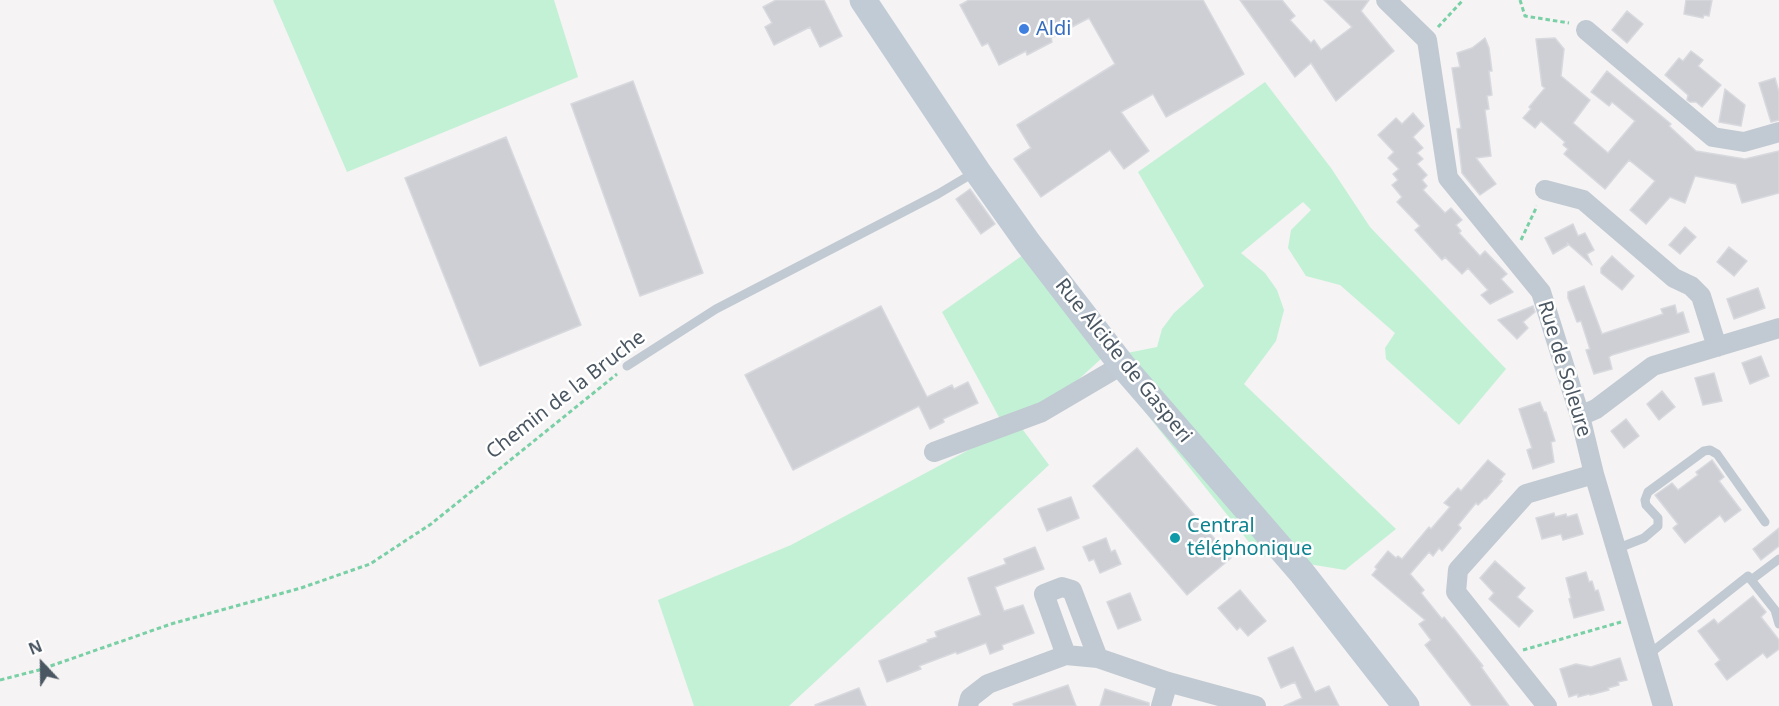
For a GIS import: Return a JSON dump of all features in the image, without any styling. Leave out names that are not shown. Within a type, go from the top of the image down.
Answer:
[{"type":"main road","name":"Rue Alcide de Gasperi","points":[[863,0],[1028,243],[1122,365],[1302,573],[1406,706]]},
{"type":"street","points":[[1386,0],[1427,40]]},
{"type":"street","points":[[1586,30],[1713,136],[1744,142],[1779,132]]},
{"type":"street","name":"Rue de Soleure","points":[[1427,40],[1448,178],[1541,292],[1580,416],[1594,474],[1648,655],[1656,704]]},
{"type":"street","points":[[1545,190],[1583,200],[1674,278],[1691,286],[1701,296],[1717,347]]},
{"type":"street","points":[[1580,416],[1596,409],[1653,366],[1779,328]]},
{"type":"street","points":[[934,452],[1042,412],[1122,365]]},
{"type":"street","points":[[1548,706],[1456,592],[1458,570],[1526,494],[1594,474]]},
{"type":"street","points":[[1066,655],[1044,594],[1062,587],[1072,590],[1098,658]]},
{"type":"street","points":[[968,706],[970,698],[988,684],[1066,655],[1098,658],[1167,682],[1256,706]]},
{"type":"street","points":[[1161,706],[1167,682]]},
{"type":"lane","name":"Chemin de la Bruche","points":[[627,366],[716,309],[938,194],[977,171]]},
{"type":"lane","points":[[1616,549],[1644,538],[1658,526],[1658,518],[1647,505],[1648,492],[1704,451],[1710,450],[1717,454],[1765,522]]},
{"type":"lane","points":[[1751,580],[1779,559]]},
{"type":"lane","points":[[1648,655],[1748,576],[1775,610],[1779,624]]},
{"type":"path","points":[[1427,40],[1463,0]]},
{"type":"path","points":[[1520,0],[1525,16],[1570,24],[1586,30]]},
{"type":"path","points":[[1513,258],[1545,190]]},
{"type":"path","name":"Chemin de la Bruche","points":[[0,680],[39,670],[171,624],[301,588],[370,564],[431,524],[627,366]]},
{"type":"path","points":[[1510,658],[1519,652],[1637,617]]},
{"type":"green space","points":[[273,0],[554,0],[578,77],[347,172]]},
{"type":"green space","points":[[1265,82],[1331,168],[1370,227],[1506,369],[1459,425],[1386,359],[1385,348],[1395,333],[1340,285],[1306,276],[1288,248],[1291,230],[1311,210],[1303,202],[1241,253],[1265,273],[1277,290],[1284,310],[1276,341],[1244,384],[1396,529],[1345,570],[1260,556],[1102,358],[1157,347],[1162,329],[1174,313],[1204,286],[1138,172]]},
{"type":"green space","points":[[1023,255],[1102,358],[1023,430],[1049,465],[789,706],[694,706],[658,600],[791,545],[1006,430],[942,312]]},
{"type":"building","points":[[776,0],[824,0],[842,36],[820,47],[810,27],[774,45],[765,27],[772,23],[763,7]]},
{"type":"building","points":[[969,0],[1203,0],[1244,74],[1166,117],[1153,94],[1121,112],[1149,151],[1124,169],[1110,150],[1041,197],[1014,159],[1031,148],[1017,125],[1115,64],[1089,18],[1051,38],[1052,42],[1027,55],[1026,51],[999,65],[988,43],[982,46],[960,5]]},
{"type":"building","points":[[1240,0],[1282,0],[1295,16],[1290,20],[1311,43],[1314,40],[1321,50],[1352,27],[1324,0],[1369,0],[1361,11],[1394,51],[1336,101],[1311,63],[1295,77]]},
{"type":"building","points":[[1686,0],[1712,0],[1709,16],[1704,15],[1703,18],[1684,14]]},
{"type":"building","points":[[1627,11],[1643,24],[1627,43],[1612,30]]},
{"type":"building","points":[[1485,38],[1489,48],[1492,71],[1489,71],[1492,95],[1487,96],[1489,109],[1485,110],[1491,156],[1476,158],[1496,184],[1480,195],[1462,173],[1457,129],[1461,128],[1452,68],[1460,67],[1457,53],[1472,48]]},
{"type":"building","points":[[1555,38],[1564,49],[1561,76],[1590,100],[1573,123],[1608,153],[1635,121],[1612,102],[1609,106],[1591,92],[1607,71],[1671,124],[1669,126],[1696,151],[1745,159],[1779,151],[1779,193],[1742,203],[1736,184],[1695,176],[1685,203],[1670,197],[1646,224],[1630,210],[1655,181],[1629,160],[1605,189],[1564,154],[1568,149],[1563,145],[1565,142],[1541,121],[1535,128],[1523,118],[1545,88],[1542,86],[1536,39]]},
{"type":"building","points":[[1691,51],[1703,60],[1698,66],[1721,85],[1702,107],[1696,102],[1687,100],[1688,95],[1665,75],[1679,58],[1683,61]]},
{"type":"building","points":[[1775,78],[1779,92],[1779,120],[1771,122],[1759,83]]},
{"type":"building","points":[[633,81],[703,273],[640,296],[571,104]]},
{"type":"building","points":[[1725,89],[1745,105],[1741,126],[1719,122]]},
{"type":"building","points":[[1413,113],[1424,126],[1413,137],[1423,148],[1417,153],[1423,159],[1417,164],[1427,175],[1422,180],[1427,186],[1423,190],[1445,213],[1451,208],[1462,220],[1456,225],[1461,231],[1459,233],[1480,256],[1485,251],[1507,274],[1501,279],[1513,292],[1490,304],[1481,295],[1488,290],[1468,268],[1462,274],[1445,257],[1442,260],[1415,230],[1420,226],[1397,202],[1402,197],[1392,185],[1398,180],[1393,174],[1399,169],[1388,158],[1394,152],[1378,135],[1396,118],[1402,124]]},
{"type":"building","points":[[506,137],[581,325],[480,366],[405,178]]},
{"type":"building","points":[[970,189],[995,224],[981,234],[956,199]]},
{"type":"building","points":[[1573,224],[1578,236],[1585,233],[1594,250],[1587,254],[1592,265],[1567,243],[1568,245],[1553,254],[1545,238]]},
{"type":"building","points":[[1685,227],[1696,237],[1680,254],[1669,245]]},
{"type":"building","points":[[1729,247],[1747,261],[1734,276],[1717,262]]},
{"type":"building","points":[[1612,256],[1634,276],[1622,290],[1601,273],[1601,268]]},
{"type":"building","points":[[1584,286],[1602,334],[1663,314],[1661,309],[1675,305],[1677,314],[1683,312],[1689,332],[1612,355],[1609,357],[1612,369],[1594,374],[1586,350],[1590,349],[1581,321],[1577,322],[1568,298],[1568,292]]},
{"type":"building","points":[[1758,288],[1765,308],[1734,319],[1727,299]]},
{"type":"building","points":[[881,306],[927,397],[952,385],[954,389],[968,382],[978,403],[943,419],[944,422],[930,429],[919,406],[793,470],[745,375]]},
{"type":"building","points":[[1533,306],[1535,312],[1523,322],[1528,328],[1517,339],[1498,320]]},
{"type":"building","points":[[1761,356],[1769,376],[1750,384],[1742,363]]},
{"type":"building","points":[[1714,373],[1722,401],[1703,405],[1695,378]]},
{"type":"building","points":[[1662,391],[1675,407],[1659,420],[1647,404]]},
{"type":"building","points":[[1540,402],[1546,412],[1555,441],[1551,442],[1554,462],[1533,469],[1527,450],[1532,448],[1519,409]]},
{"type":"building","points":[[1626,419],[1639,436],[1624,448],[1611,431]]},
{"type":"building","name":"Central téléphonique","points":[[1137,448],[1231,558],[1187,595],[1093,486]]},
{"type":"building","points":[[1488,460],[1505,474],[1500,480],[1502,481],[1486,499],[1478,505],[1476,503],[1458,525],[1461,528],[1442,551],[1439,548],[1433,556],[1429,552],[1410,574],[1424,590],[1421,593],[1442,619],[1444,617],[1483,666],[1481,667],[1509,706],[1472,706],[1425,645],[1431,640],[1419,624],[1425,620],[1372,575],[1377,569],[1375,567],[1388,551],[1396,558],[1398,556],[1402,559],[1429,527],[1431,529],[1450,507],[1444,503],[1458,488],[1461,491]]},
{"type":"building","points":[[1712,460],[1724,477],[1719,481],[1741,510],[1725,522],[1720,515],[1685,543],[1673,528],[1678,524],[1655,495],[1672,483],[1678,490],[1698,475],[1696,472]]},
{"type":"building","points":[[1071,497],[1079,518],[1047,531],[1038,509]]},
{"type":"building","points":[[1554,513],[1555,517],[1577,514],[1583,534],[1563,540],[1561,534],[1542,539],[1536,518]]},
{"type":"building","points":[[1779,528],[1779,546],[1761,560],[1753,549]]},
{"type":"building","points":[[1106,538],[1111,552],[1115,550],[1121,564],[1100,573],[1094,559],[1089,561],[1083,547]]},
{"type":"building","points":[[1035,547],[1044,569],[995,587],[1004,611],[1023,605],[1034,633],[1002,645],[1003,649],[990,654],[986,643],[957,654],[956,652],[919,666],[921,669],[887,682],[879,661],[928,642],[927,640],[937,637],[935,632],[981,615],[968,578],[1006,564],[1004,559]]},
{"type":"building","points":[[1495,561],[1525,588],[1517,597],[1533,611],[1519,627],[1489,599],[1494,593],[1480,578]]},
{"type":"building","points":[[1586,572],[1595,591],[1598,590],[1604,610],[1574,618],[1566,578]]},
{"type":"building","points":[[1240,590],[1266,621],[1248,636],[1240,627],[1237,630],[1218,608]]},
{"type":"building","points":[[1130,593],[1141,620],[1118,629],[1107,602]]},
{"type":"building","points":[[1753,596],[1766,612],[1761,617],[1779,640],[1779,649],[1767,658],[1763,653],[1727,680],[1715,664],[1720,660],[1698,631],[1714,619],[1718,624]]},
{"type":"building","points":[[1293,647],[1315,692],[1329,686],[1339,706],[1284,706],[1302,698],[1295,682],[1281,688],[1268,658]]},
{"type":"building","points":[[1620,658],[1627,680],[1618,682],[1619,685],[1608,688],[1609,690],[1569,697],[1560,669],[1576,664],[1591,667]]},
{"type":"building","points":[[1068,685],[1076,706],[1014,706],[1013,704]]},
{"type":"building","points":[[859,688],[866,706],[815,705]]},
{"type":"building","points":[[1105,689],[1149,703],[1149,706],[1100,706]]},
{"type":"place","name":"Aldi","points":[[1024,29]]},
{"type":"place","name":"Central téléphonique","points":[[1175,538]]}]
